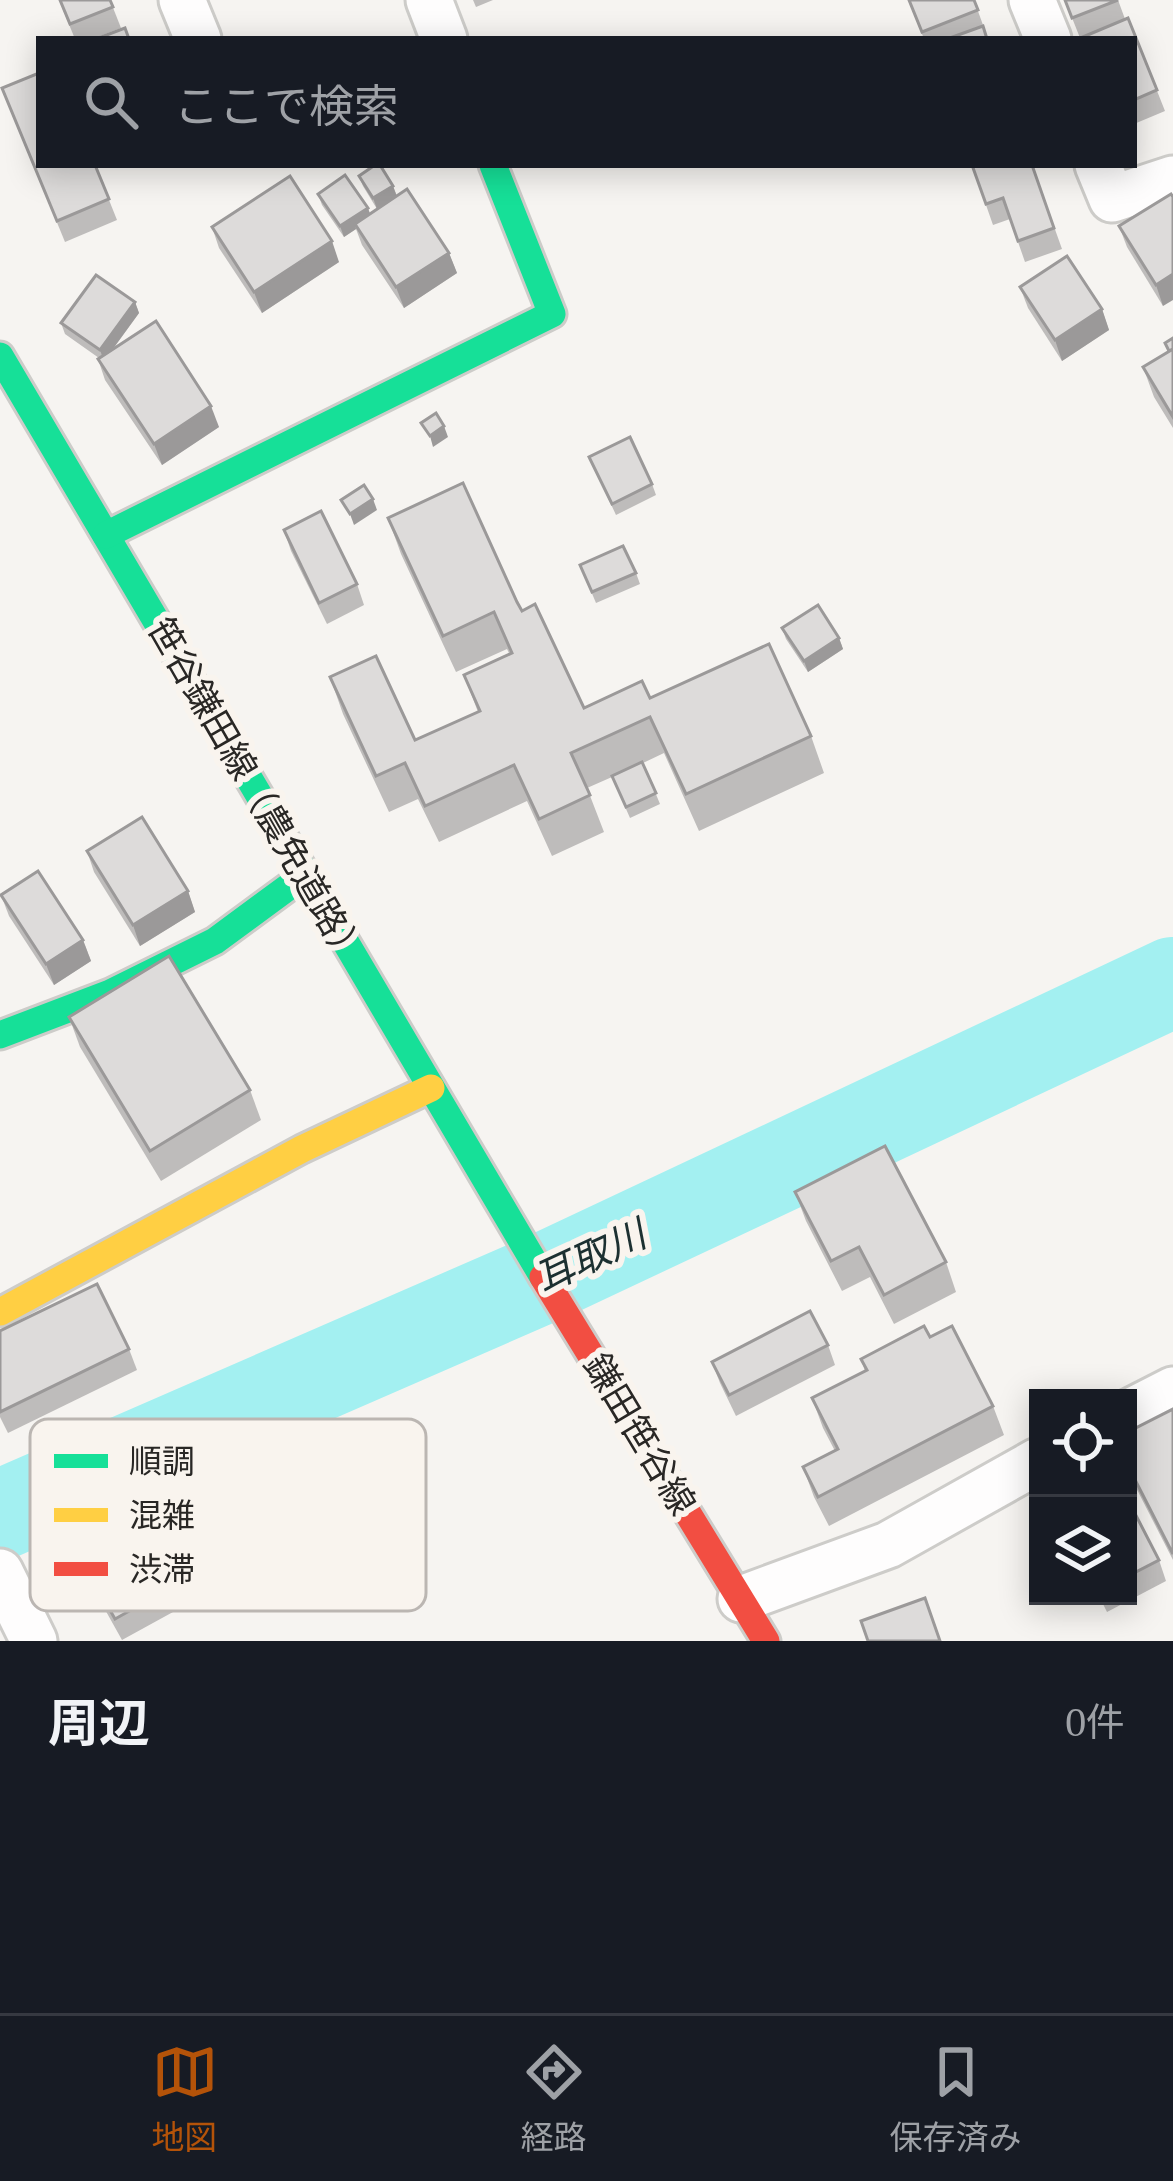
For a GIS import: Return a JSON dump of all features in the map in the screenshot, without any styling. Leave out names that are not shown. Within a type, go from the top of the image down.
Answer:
[{"type":"street","points":[[182,0],[197,36]]},
{"type":"street","points":[[429,0],[443,36]]},
{"type":"street","points":[[1032,0],[1047,36]]},
{"type":"street","points":[[106,535],[551,314],[494,168]]},
{"type":"street","points":[[1099,168],[1112,199],[1173,178]]},
{"type":"street","name":"笹谷鎌田線（農免道路）","points":[[0,356],[514,1228]]},
{"type":"street","points":[[0,1035],[110,994],[215,940],[306,874]]},
{"type":"street","points":[[0,1312],[302,1149],[431,1088]]},
{"type":"street","name":"鎌田笹谷線","points":[[514,1228],[766,1641]]},
{"type":"street","points":[[1137,1409],[1173,1390]]},
{"type":"street","points":[[741,1599],[888,1545],[1029,1466]]},
{"type":"street","points":[[0,1572],[34,1641]]},
{"type":"building","points":[[60,0],[110,0],[113,7],[70,24]]},
{"type":"building","points":[[909,0],[974,0],[978,10],[922,32]]},
{"type":"building","points":[[1065,0],[1118,0],[1072,18]]},
{"type":"building","points":[[1128,18],[1135,36],[1085,36]]},
{"type":"building","points":[[983,26],[986,36],[955,36]]},
{"type":"building","points":[[125,28],[128,36],[104,36]]},
{"type":"building","points":[[1137,40],[1157,90],[1137,99]]},
{"type":"building","points":[[36,74],[36,168],[96,168],[109,199],[57,221],[2,88]]},
{"type":"building","points":[[371,168],[382,168],[393,186],[373,198],[359,176]]},
{"type":"building","points":[[973,168],[1033,168],[1054,228],[1018,241],[1003,198],[986,204]]},
{"type":"building","points":[[345,175],[368,208],[340,226],[318,194]]},
{"type":"building","points":[[290,176],[332,241],[254,292],[212,227]]},
{"type":"building","points":[[407,189],[449,253],[396,287],[355,224]]},
{"type":"building","points":[[1171,194],[1173,274],[1156,285],[1119,226]]},
{"type":"building","points":[[1067,256],[1102,309],[1055,340],[1020,287]]},
{"type":"building","points":[[96,275],[135,302],[100,350],[61,323]]},
{"type":"building","points":[[156,321],[211,406],[154,444],[98,359]]},
{"type":"building","points":[[1173,349],[1173,417],[1143,367]]},
{"type":"building","points":[[436,413],[444,426],[430,436],[421,423]]},
{"type":"building","points":[[630,437],[652,484],[612,504],[589,457]]},
{"type":"building","points":[[463,483],[517,602],[522,611],[535,604],[584,708],[642,681],[650,698],[769,644],[811,736],[686,794],[650,717],[571,753],[590,795],[539,819],[514,765],[425,806],[405,763],[376,776],[330,677],[376,656],[415,740],[480,711],[464,675],[512,653],[494,612],[443,636],[388,518]]},
{"type":"building","points":[[364,485],[373,499],[350,514],[341,500]]},
{"type":"building","points":[[321,511],[357,584],[319,603],[284,530]]},
{"type":"building","points":[[623,546],[636,573],[592,592],[580,565]]},
{"type":"building","points":[[818,605],[839,638],[804,661],[782,628]]},
{"type":"building","points":[[642,762],[656,793],[626,807],[612,776]]},
{"type":"building","points":[[142,817],[188,891],[133,925],[87,851]]},
{"type":"building","points":[[38,871],[83,940],[46,964],[1,895]]},
{"type":"building","points":[[169,956],[250,1090],[150,1151],[69,1017]]},
{"type":"building","points":[[885,1146],[946,1262],[884,1295],[859,1247],[831,1261],[795,1192]]},
{"type":"building","points":[[97,1284],[129,1349],[0,1412],[0,1331]]},
{"type":"building","points":[[810,1311],[828,1345],[729,1395],[712,1362]]},
{"type":"building","points":[[924,1326],[930,1337],[952,1326],[993,1406],[818,1497],[803,1467],[838,1449],[812,1398],[867,1370],[861,1359]]},
{"type":"building","points":[[1173,1409],[1173,1554],[1137,1484],[1137,1427]]},
{"type":"building","points":[[1137,1517],[1159,1560],[1137,1571]]},
{"type":"building","points":[[925,1598],[940,1641],[868,1641],[861,1621]]},
{"type":"waterway","name":"耳取川","points":[[220,1419],[544,1278],[1173,982]]},
{"type":"waterway","name":"耳取川","points":[[0,1515],[30,1502]]},
{"type":"traffic: fast","points":[[106,535],[552,314],[494,168]]},
{"type":"traffic: fast","points":[[0,356],[543,1277]]},
{"type":"traffic: fast","points":[[0,1035],[110,993],[215,941],[306,874]]},
{"type":"traffic: slow","points":[[0,1312],[302,1149],[431,1088]]},
{"type":"traffic: jam","points":[[543,1277],[766,1641]]}]
